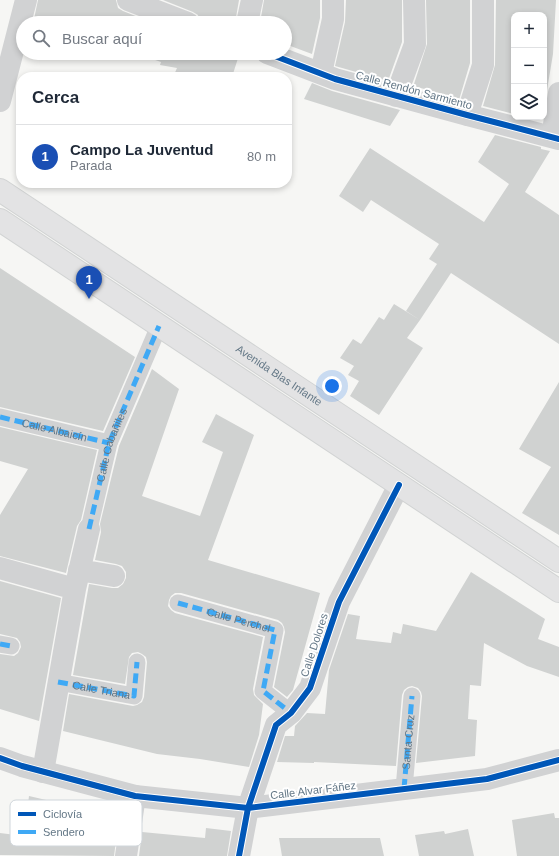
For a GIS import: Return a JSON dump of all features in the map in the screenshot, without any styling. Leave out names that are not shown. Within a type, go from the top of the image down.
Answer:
[{"type":"main road","name":"Avenida Blas Infante","points":[[0,190],[559,561]]},
{"type":"main road","points":[[0,220],[559,591]]},
{"type":"street","points":[[22,16],[26,0]]},
{"type":"street","points":[[128,0],[170,16]]},
{"type":"street","points":[[249,16],[252,0]]},
{"type":"street","points":[[321,73],[333,19],[334,0]]},
{"type":"street","points":[[396,96],[415,44],[414,0]]},
{"type":"street","points":[[467,115],[483,65],[483,0]]},
{"type":"street","points":[[0,101],[16,39]]},
{"type":"street","name":"Calle Rendón Sarmiento","points":[[286,60],[321,73],[396,96],[556,138]]},
{"type":"street","points":[[556,138],[559,93]]},
{"type":"street","name":"Calle Cabañiles","points":[[43,772],[77,579],[109,443],[159,326]]},
{"type":"street","name":"Calle Albaicín","points":[[0,417],[109,443]]},
{"type":"street","name":"Calle Dolores","points":[[239,856],[248,808],[276,725],[291,713],[310,688],[339,602],[399,485]]},
{"type":"street","points":[[0,568],[77,579],[114,576]]},
{"type":"street","name":"Calle Perchel","points":[[178,603],[276,630],[263,691],[291,713]]},
{"type":"street","name":"Calle Triana","points":[[58,682],[134,696],[137,662]]},
{"type":"street","name":"Santa Cruz","points":[[404,789],[412,696]]},
{"type":"street","name":"Calle Alvar Fáñez","points":[[0,758],[43,772],[135,796],[248,808],[487,779],[559,760]]},
{"type":"street","points":[[134,800],[135,796]]},
{"type":"street","points":[[126,856],[128,846]]},
{"type":"building","points":[[38,0],[116,0],[118,8],[136,16],[35,16]]},
{"type":"building","points":[[163,0],[239,0],[236,16],[198,16],[193,12]]},
{"type":"building","points":[[264,0],[320,0],[320,18],[312,54],[292,47],[292,16],[261,16]]},
{"type":"building","points":[[346,0],[402,0],[402,42],[388,81],[335,66],[345,22]]},
{"type":"building","points":[[426,0],[470,0],[470,63],[459,100],[413,86],[427,44]]},
{"type":"building","points":[[496,0],[556,0],[553,54],[547,90],[547,12],[511,12],[511,113],[483,106],[495,65]]},
{"type":"building","points":[[155,60],[237,60],[234,72],[175,72],[177,68],[160,65],[161,62]]},
{"type":"building","points":[[312,83],[332,91],[400,110],[390,126],[304,99]]},
{"type":"building","points":[[495,135],[541,147],[541,149],[550,151],[525,192],[559,215],[559,344],[451,273],[420,320],[406,311],[437,264],[429,259],[439,244],[371,200],[363,212],[339,196],[370,148],[484,222],[509,184],[478,162]]},
{"type":"building","points":[[0,268],[135,357],[103,431],[0,407]]},
{"type":"building","points":[[394,304],[420,320],[407,338],[423,348],[379,415],[350,396],[359,381],[348,375],[354,366],[340,358],[353,339],[361,344],[379,317],[384,320]]},
{"type":"building","points":[[152,369],[179,389],[142,496],[200,516],[223,452],[202,442],[216,414],[254,435],[208,560],[320,593],[293,690],[287,697],[274,687],[285,632],[282,623],[278,620],[181,593],[175,593],[169,600],[168,606],[175,613],[263,637],[253,689],[254,695],[263,704],[259,735],[249,767],[157,754],[63,731],[69,694],[133,706],[142,702],[144,697],[147,662],[146,657],[138,652],[132,653],[129,657],[125,684],[73,675],[89,584],[118,588],[123,584],[126,578],[126,572],[122,566],[95,560],[101,532],[100,524],[119,446]]},
{"type":"building","points":[[559,382],[559,535],[522,513],[551,467],[519,449]]},
{"type":"building","points":[[0,427],[97,450],[81,520],[77,526],[66,573],[0,556],[0,515],[28,469],[0,461]]},
{"type":"building","points":[[471,572],[545,619],[538,639],[559,647],[559,677],[527,666],[484,643],[481,686],[470,685],[468,719],[477,720],[475,756],[416,763],[422,696],[418,688],[412,686],[404,690],[402,695],[396,766],[314,762],[277,762],[285,736],[294,736],[295,726],[307,713],[325,714],[329,670],[348,614],[360,616],[356,639],[391,643],[393,632],[401,634],[403,624],[436,631]]},
{"type":"building","points":[[0,581],[61,598],[39,721],[0,709],[0,654],[14,656],[18,653],[21,647],[17,638],[0,634]]},
{"type":"building","points":[[29,796],[46,800],[28,800]]},
{"type":"building","points":[[554,813],[555,818],[559,818],[559,856],[517,856],[512,820]]},
{"type":"building","points":[[206,828],[231,831],[227,856],[139,856],[140,846],[142,846],[142,832],[205,838]]},
{"type":"building","points":[[468,829],[474,856],[419,856],[415,835],[444,831],[445,834]]},
{"type":"building","points":[[0,833],[10,834],[10,846],[115,846],[114,856],[0,855]]},
{"type":"building","points":[[279,838],[380,838],[384,856],[282,856]]},
{"type":"marked path","points":[[89,529],[109,443],[159,326]]},
{"type":"marked path","points":[[0,417],[109,443]]},
{"type":"marked path","points":[[178,603],[275,630],[263,691],[291,713]]},
{"type":"marked path","points":[[0,644],[11,646]]},
{"type":"marked path","points":[[58,682],[134,696],[137,662]]},
{"type":"marked path","points":[[404,789],[412,696]]},
{"type":"cycle path","points":[[285,60],[335,79],[559,139]]},
{"type":"cycle path","points":[[239,856],[248,808],[276,725],[291,713],[310,688],[339,602],[399,485]]},
{"type":"cycle path","points":[[0,758],[22,766],[135,796],[248,808],[487,779],[559,760]]},
{"type":"place","name":"Campo La Juventud","points":[[89,299]]}]
